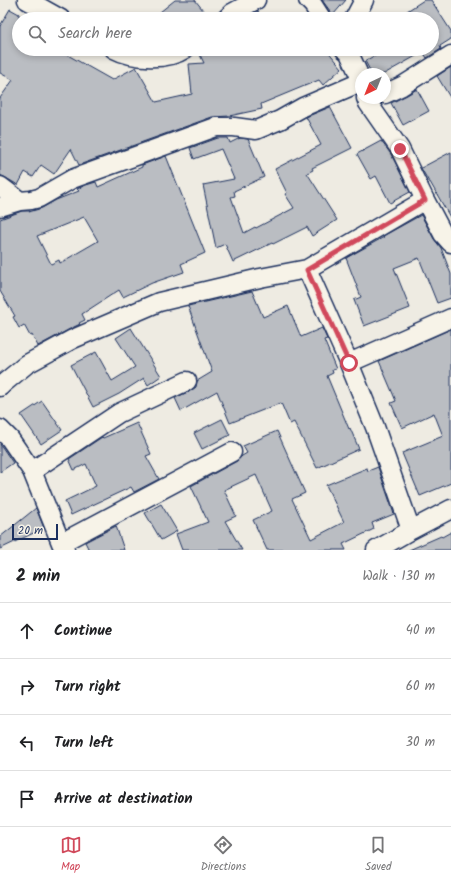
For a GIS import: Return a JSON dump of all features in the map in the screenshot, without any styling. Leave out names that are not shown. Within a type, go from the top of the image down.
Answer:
[{"type":"street","points":[[234,12],[256,0]]},
{"type":"street","points":[[308,0],[318,12]]},
{"type":"street","points":[[358,12],[364,0]]},
{"type":"street","points":[[33,1],[50,12]]},
{"type":"street","points":[[391,91],[402,86],[451,55]]},
{"type":"street","points":[[139,56],[157,58],[165,56]]},
{"type":"street","points":[[350,56],[355,68]]},
{"type":"street","points":[[0,207],[20,200],[39,198],[72,179],[216,127],[234,127],[256,130],[280,120],[302,107],[355,84]]},
{"type":"street","points":[[372,104],[400,149],[443,234],[451,243]]},
{"type":"street","points":[[0,186],[20,200]]},
{"type":"street","points":[[0,387],[4,382],[27,364],[73,339],[159,302],[260,278],[307,270],[425,200]]},
{"type":"street","points":[[307,270],[349,363],[375,427],[411,530]]},
{"type":"street","points":[[349,363],[451,318]]},
{"type":"street","points":[[32,471],[119,413],[187,381]]},
{"type":"street","points":[[0,428],[10,439],[32,471],[63,546],[232,452]]},
{"type":"street","points":[[376,550],[451,509]]},
{"type":"building","points":[[175,0],[195,0],[203,10],[200,12],[160,12]]},
{"type":"building","points":[[322,0],[346,0],[336,12],[331,12]]},
{"type":"building","points":[[424,0],[431,0],[439,12],[408,12]]},
{"type":"building","points":[[10,9],[15,12],[12,12],[12,56],[69,56],[112,80],[136,67],[156,102],[192,94],[189,64],[204,63],[200,56],[332,56],[342,68],[323,85],[319,80],[261,104],[262,109],[229,116],[212,117],[79,165],[71,149],[54,174],[41,165],[33,177],[25,172],[18,185],[0,175],[0,98],[13,80],[0,73],[0,26]]},
{"type":"building","points":[[439,12],[451,31],[451,39],[440,46],[441,49],[439,50]]},
{"type":"building","points":[[374,56],[416,56],[391,70],[391,68],[369,68],[365,61]]},
{"type":"building","points":[[451,67],[451,99],[437,76]]},
{"type":"building","points":[[417,89],[429,111],[403,125],[391,103]]},
{"type":"building","points":[[330,107],[352,148],[312,168],[313,170],[307,173],[337,220],[312,236],[307,227],[233,262],[225,244],[216,248],[203,185],[234,179],[221,149],[194,159],[190,148],[218,138],[228,138],[230,143],[240,138],[248,139],[264,177],[234,191],[235,196],[231,197],[244,233],[294,208],[285,194],[287,193],[275,169],[321,145],[306,117]]},
{"type":"building","points":[[381,141],[391,154],[410,192],[390,203],[376,176],[371,179],[357,154]]},
{"type":"building","points":[[451,152],[451,219],[421,168]]},
{"type":"building","points":[[166,156],[205,253],[181,264],[184,272],[152,283],[123,297],[119,290],[82,314],[85,320],[79,323],[80,324],[38,346],[24,325],[19,328],[13,317],[15,316],[0,291],[0,219],[22,211],[30,211],[29,212],[42,208],[56,200],[79,191],[77,189],[86,185],[96,182],[98,187],[142,167],[142,165]],"holes":[[[84,217],[98,241],[60,263],[59,260],[51,264],[37,236]]]},
{"type":"building","points":[[421,215],[434,239],[441,248],[451,274],[451,298],[437,303],[419,258],[394,268],[410,308],[364,326],[354,300],[361,297],[346,258]]},
{"type":"building","points":[[252,291],[263,317],[288,306],[301,337],[322,328],[327,339],[324,340],[336,369],[332,370],[333,373],[327,376],[359,449],[317,468],[294,422],[290,424],[281,403],[230,423],[217,391],[181,411],[175,398],[192,390],[196,387],[197,381],[212,372],[188,306]]},
{"type":"building","points":[[131,328],[161,376],[148,385],[144,378],[119,394],[93,407],[71,365],[96,352],[112,381],[135,367],[116,338]]},
{"type":"building","points":[[451,329],[451,483],[420,496],[402,453],[443,436],[434,413],[402,428],[391,403],[396,401],[379,361]]},
{"type":"building","points":[[42,401],[62,430],[41,444],[21,415]]},
{"type":"building","points":[[222,419],[230,435],[202,449],[194,433]]},
{"type":"building","points":[[137,423],[151,454],[146,456],[159,479],[134,492],[131,487],[71,515],[65,501],[96,486],[86,464],[74,470],[69,459],[102,437],[103,438]]},
{"type":"building","points":[[277,431],[305,493],[292,499],[311,539],[344,522],[326,485],[367,468],[368,471],[378,467],[394,514],[372,523],[374,529],[343,544],[346,550],[267,550],[253,520],[272,511],[256,475],[224,490],[236,516],[225,521],[242,550],[182,550],[176,534],[208,522],[191,486],[237,461],[247,453],[243,446]]},
{"type":"building","points":[[0,444],[13,463],[0,472]]},
{"type":"building","points":[[161,504],[177,531],[161,540],[145,513]]},
{"type":"building","points":[[36,508],[44,528],[0,549],[0,537]]},
{"type":"building","points":[[116,526],[124,550],[89,550],[85,542]]},
{"type":"building","points":[[451,532],[451,550],[409,550],[441,536],[442,537]]},
{"type":"route","points":[[349,363],[307,270],[425,200],[400,149]]}]
